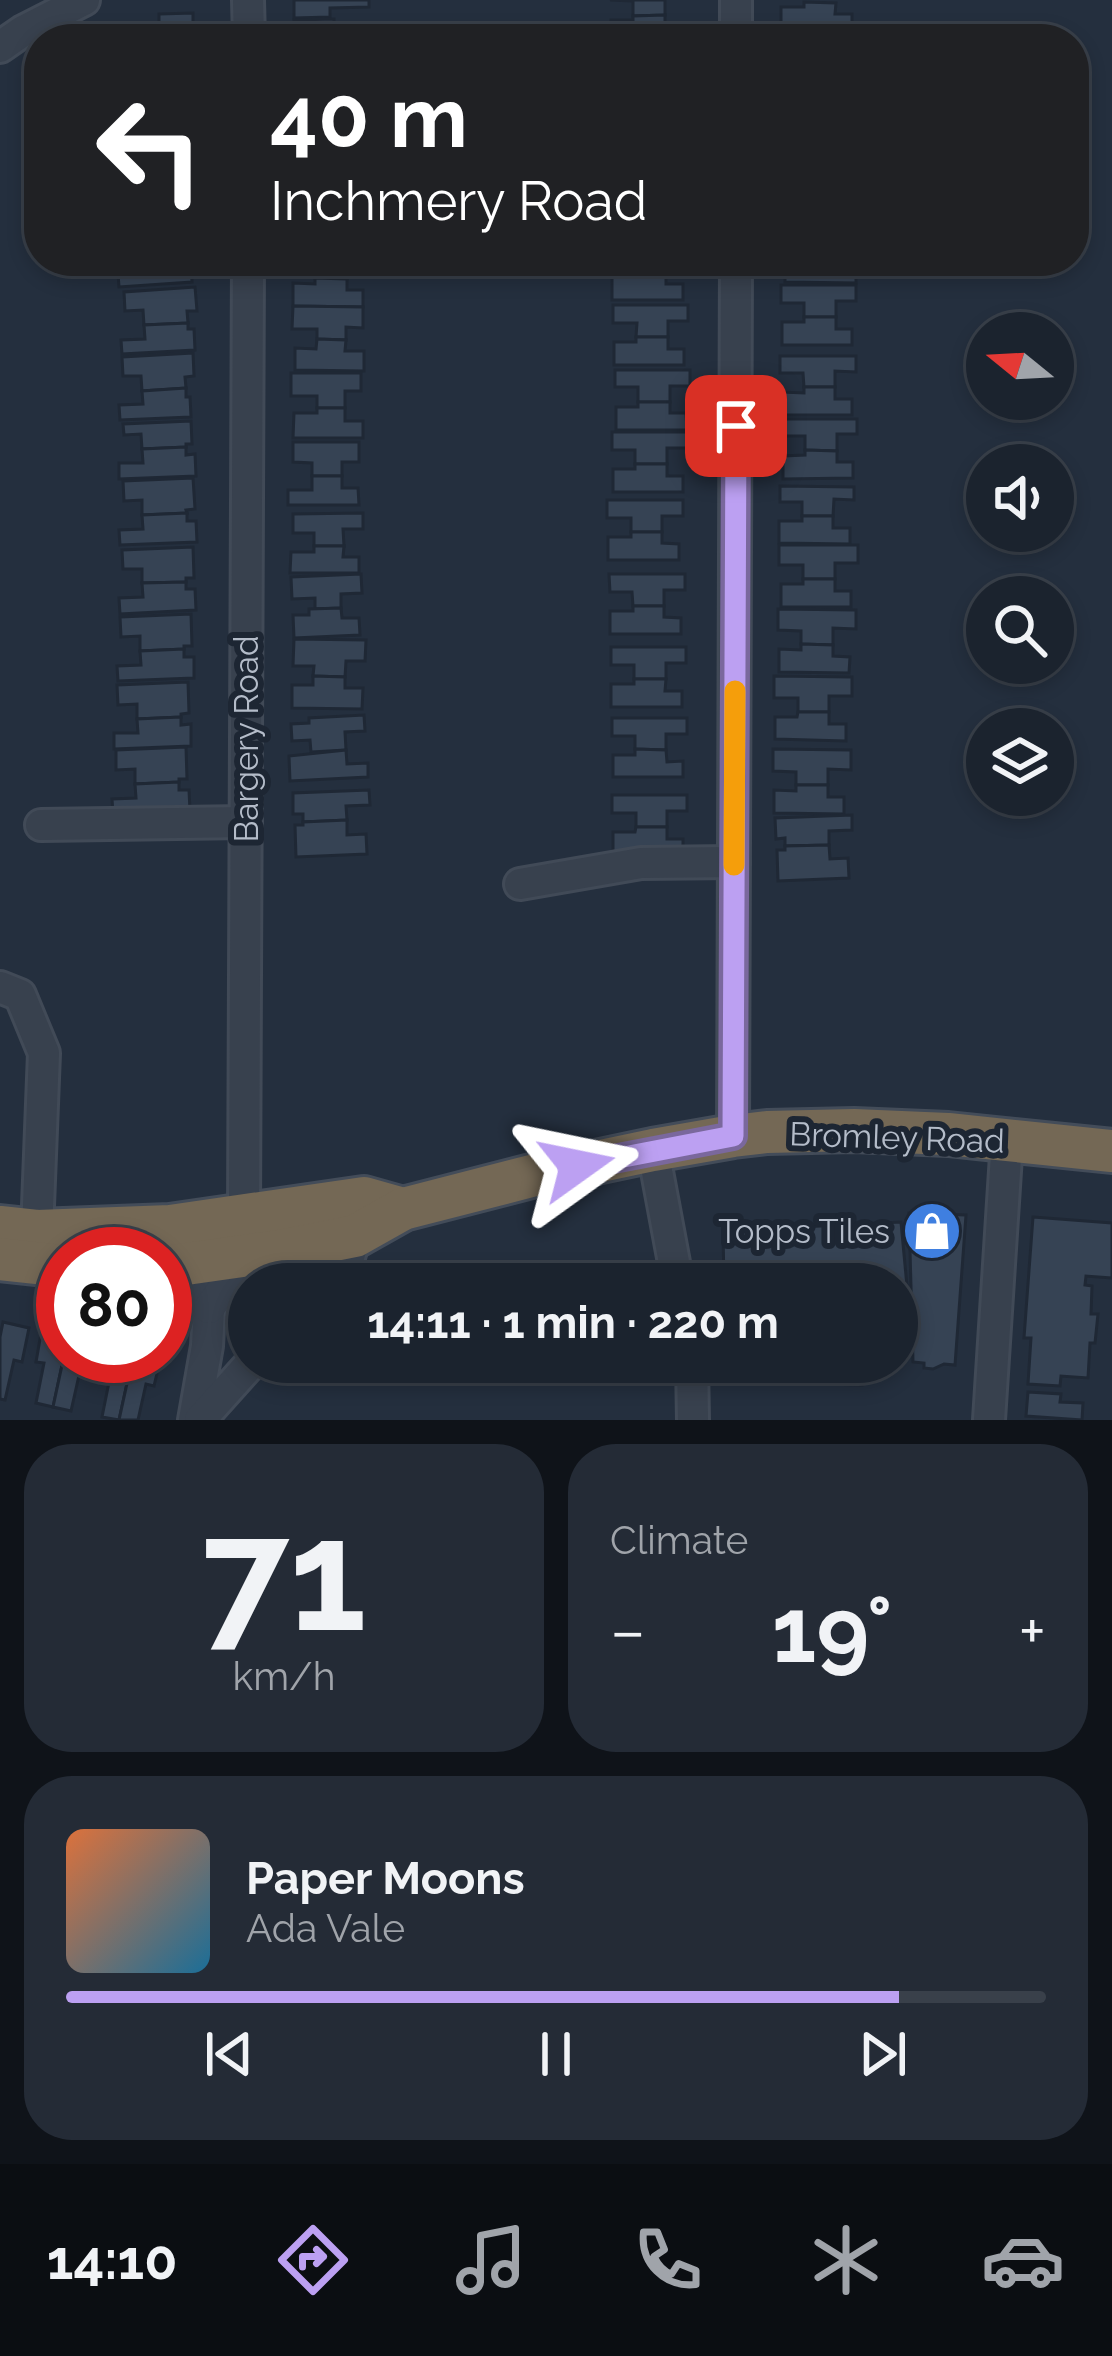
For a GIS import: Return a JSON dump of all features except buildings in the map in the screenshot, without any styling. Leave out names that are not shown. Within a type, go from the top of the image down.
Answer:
[{"type":"highway","name":"Bromley Road","points":[[19,1229],[170,1226],[242,1236],[355,1236],[403,1209],[539,1174],[767,1132],[854,1130],[1112,1151]]},
{"type":"highway","name":"Bromley Road","points":[[192,1259],[242,1236],[364,1198],[403,1209]]},
{"type":"highway","points":[[0,1259],[36,1263]]},
{"type":"street","points":[[40,24],[84,0]]},
{"type":"street","name":"Bargery Road","points":[[242,1236],[248,276]]},
{"type":"street","points":[[733,1136],[736,276]]},
{"type":"street","points":[[41,825],[246,822]]},
{"type":"street","points":[[520,884],[641,862],[734,862]]},
{"type":"street","points":[[0,987],[20,994],[44,1053],[19,1229]]},
{"type":"street","points":[[989,1420],[1006,1140]]},
{"type":"street","points":[[653,1150],[674,1263]]},
{"type":"street","points":[[197,1420],[209,1308],[220,1294],[242,1236]]},
{"type":"street","points":[[331,1263],[349,1257],[355,1236]]},
{"type":"street","points":[[192,1286],[209,1308]]},
{"type":"street","points":[[207,1346],[228,1359]]},
{"type":"street","points":[[197,1420],[232,1383]]},
{"type":"street","points":[[692,1383],[693,1420]]},
{"type":"slow traffic","points":[[734,865],[735,691]]},
{"type":"place","name":"Topps Tiles","points":[[932,1231]]},
{"type":"route","points":[[577,1166],[733,1136],[736,426]]}]
